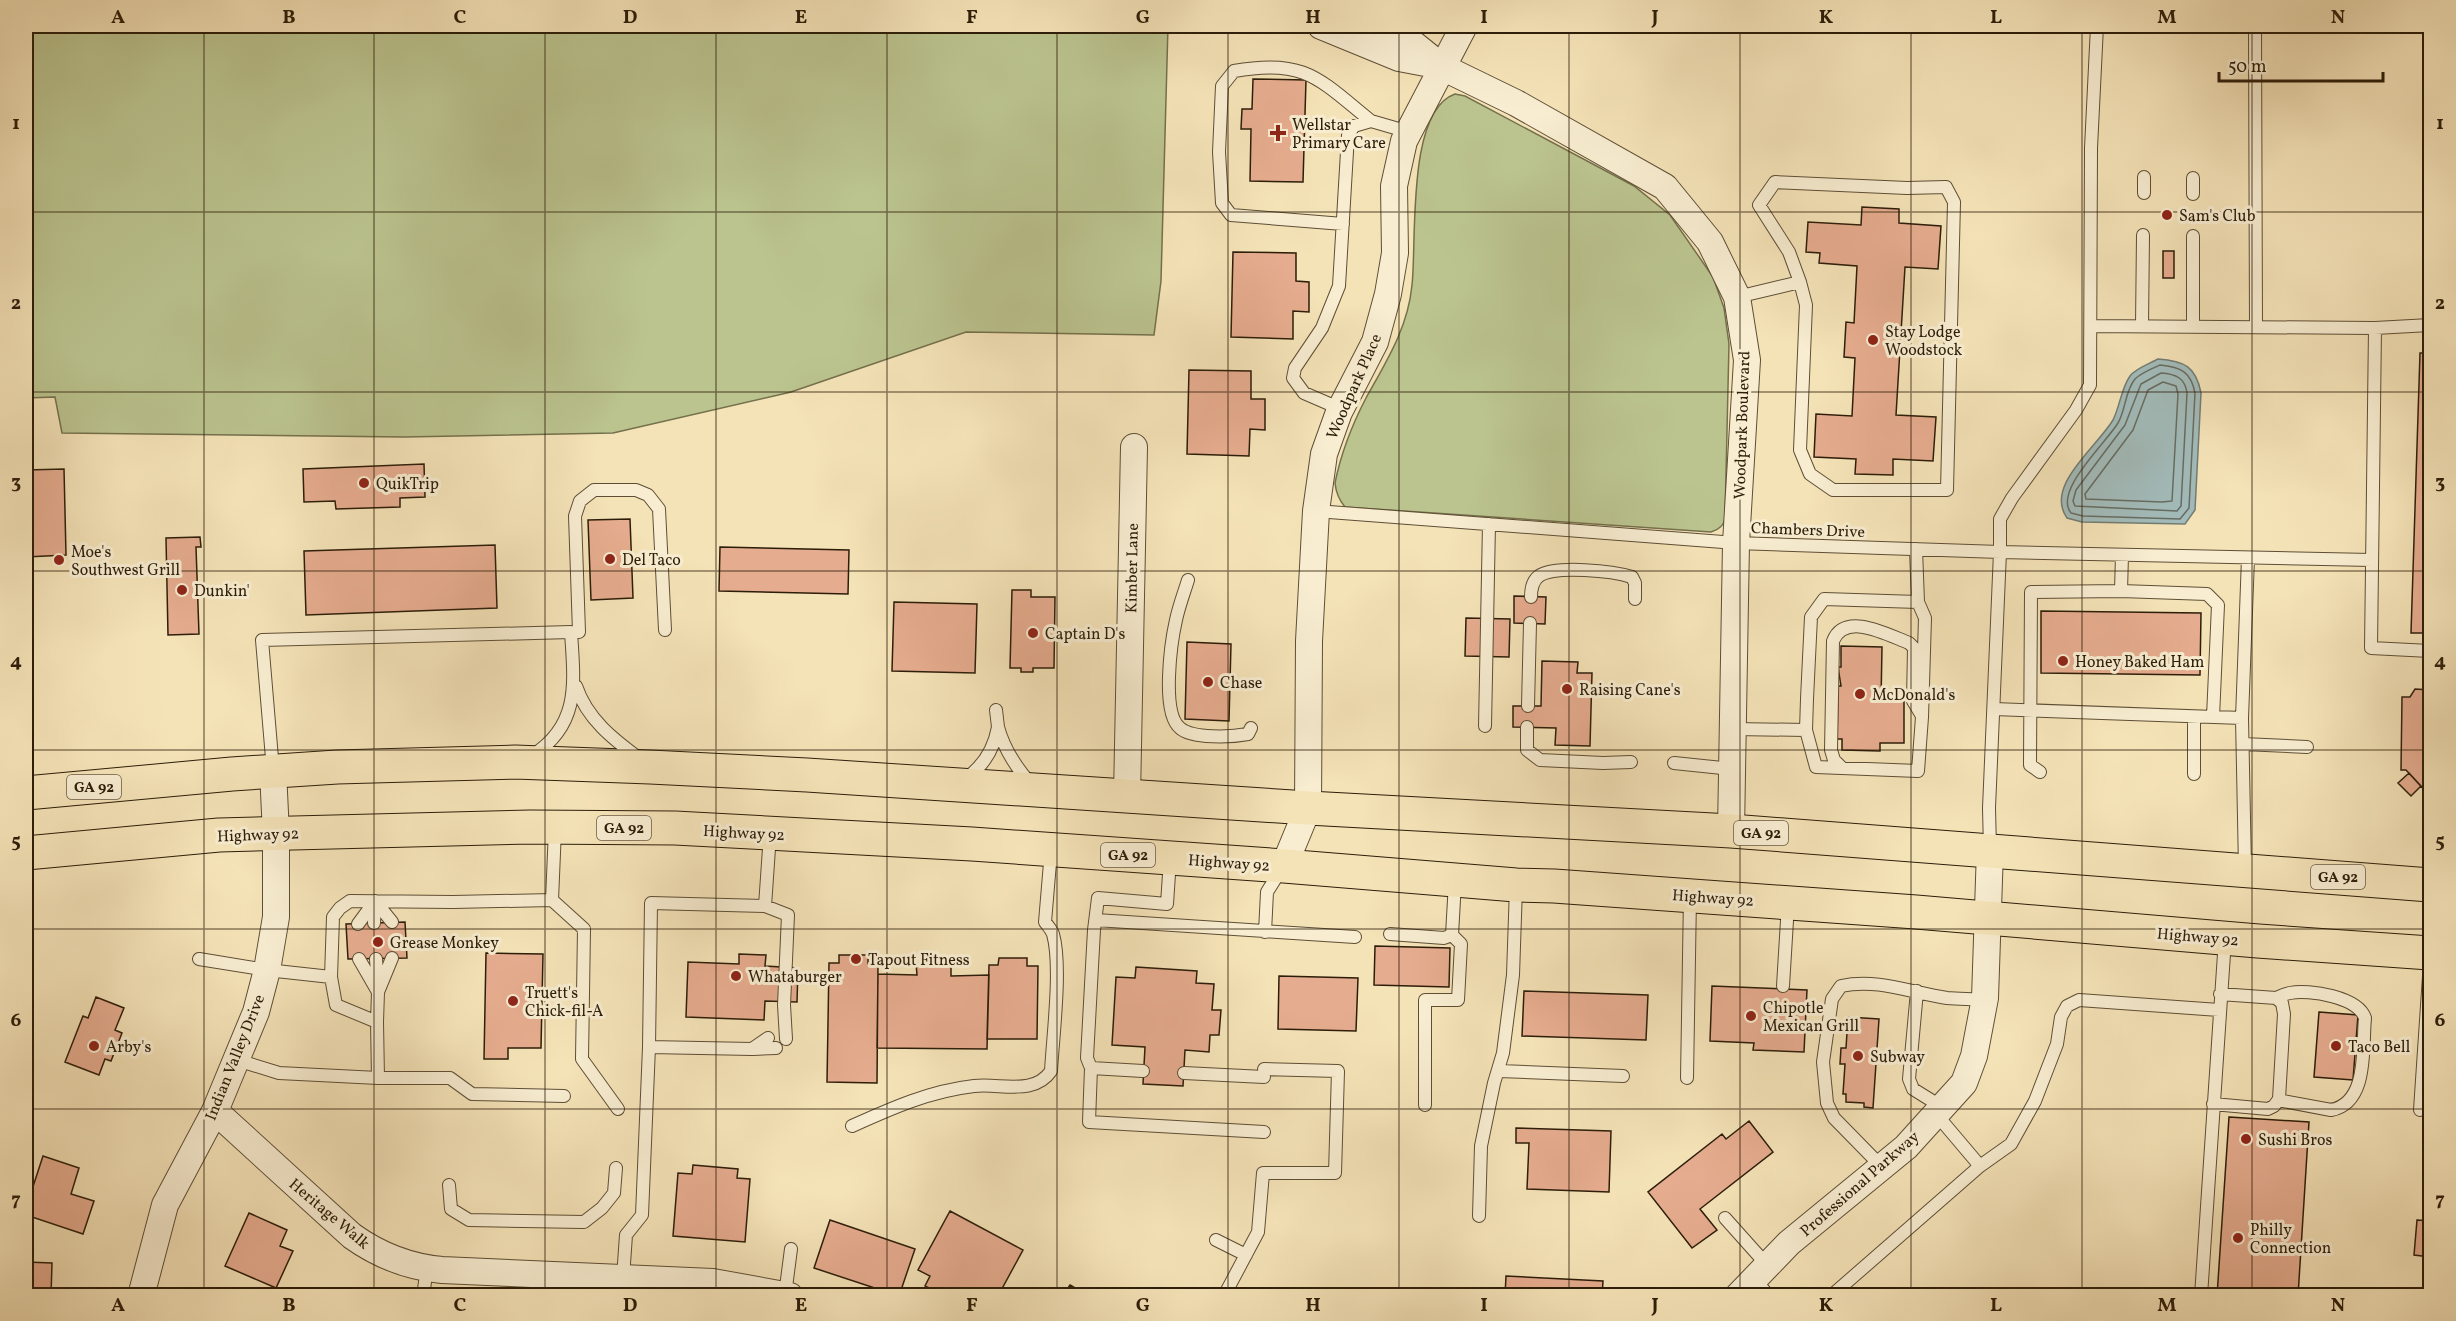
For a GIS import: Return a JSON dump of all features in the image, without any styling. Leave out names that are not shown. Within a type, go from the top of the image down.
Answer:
[{"type":"main road","name":"GA 92","points":[[26,793],[273,771],[515,762],[650,767],[956,784],[1308,808],[1731,831],[2430,885]]},
{"type":"main road","name":"Highway 92","points":[[26,853],[219,835],[359,830],[675,828],[1051,849],[1516,885],[1989,917],[2225,938],[2430,952]]},
{"type":"street","points":[[1321,26],[1399,58],[1442,67]]},
{"type":"street","points":[[1377,26],[1406,38],[1442,67]]},
{"type":"street","name":"Woodpark Place","points":[[1284,866],[1308,808],[1309,641],[1316,512],[1324,454],[1341,409],[1375,342],[1388,294],[1395,253],[1394,186],[1404,141],[1464,26]]},
{"type":"street","name":"Woodpark Boulevard","points":[[1442,67],[1515,103],[1665,187],[1710,242],[1737,297],[1747,360],[1736,543],[1731,831]]},
{"type":"street","name":"Kimber Lane","points":[[1127,796],[1134,447]]},
{"type":"street","name":"Indian Valley Drive","points":[[141,1296],[165,1204],[215,1111],[256,1012],[267,970],[276,917],[273,771]]},
{"type":"street","name":"Professional Parkway","points":[[1757,1284],[1789,1243],[1906,1147],[1964,1083],[1980,1030],[1985,1000],[1990,850]]},
{"type":"street","name":"Heritage Walk","points":[[215,1111],[352,1236],[368,1247],[402,1263],[427,1268],[623,1278],[656,1287],[722,1283],[788,1295]]},
{"type":"lane","points":[[1990,850],[2000,519],[2012,498],[2076,410],[2090,385],[2091,148],[2097,26]]},
{"type":"lane","points":[[2255,26],[2256,327]]},
{"type":"lane","points":[[1343,224],[1231,215],[1226,210],[1222,203],[1219,152],[1222,86],[1234,71],[1246,69],[1266,67],[1307,72],[1371,121],[1410,132]]},
{"type":"lane","points":[[1341,409],[1304,393],[1293,378],[1295,368],[1322,328],[1339,286],[1348,135],[1354,126],[1371,121]]},
{"type":"lane","points":[[2144,177],[2144,193]]},
{"type":"lane","points":[[2193,178],[2193,194]]},
{"type":"lane","points":[[1775,182],[1907,188],[1946,187],[1954,202],[1947,490],[1833,490],[1810,474],[1800,450],[1806,305],[1800,282],[1789,252],[1759,205],[1775,182]]},
{"type":"lane","points":[[2142,326],[2143,235]]},
{"type":"lane","points":[[2193,236],[2193,326]]},
{"type":"lane","points":[[1737,297],[1800,282]]},
{"type":"lane","points":[[2091,326],[2375,328],[2430,325]]},
{"type":"lane","points":[[2375,328],[2371,648],[2430,651]]},
{"type":"lane","points":[[579,632],[575,516],[580,501],[594,490],[636,490],[648,495],[658,509],[664,630]]},
{"type":"lane","name":"Chambers Drive","points":[[1316,512],[1736,543],[2000,552],[2372,560]]},
{"type":"lane","points":[[1485,726],[1489,524]]},
{"type":"lane","points":[[1916,549],[1918,602],[1924,618],[1922,717],[1918,771],[1816,767],[1806,730],[1811,617],[1824,599],[1918,602]]},
{"type":"lane","points":[[2121,591],[2122,555]]},
{"type":"lane","points":[[2245,869],[2242,718],[2248,558]]},
{"type":"lane","points":[[1531,597],[1534,582],[1540,576],[1554,571],[1620,573],[1632,577],[1635,583],[1635,599]]},
{"type":"lane","points":[[1188,580],[1176,619],[1173,643],[1169,702],[1173,718],[1179,728],[1194,734],[1248,734],[1251,728]]},
{"type":"lane","points":[[2040,772],[2030,765],[2031,592],[2121,591],[2207,594],[2218,605],[2213,717]]},
{"type":"lane","points":[[1528,706],[1530,623]]},
{"type":"lane","points":[[1842,768],[1834,760],[1831,750],[1833,641],[1837,633],[1848,627],[1861,627],[1909,643],[1914,648],[1913,701],[1922,717]]},
{"type":"lane","points":[[273,771],[262,640],[571,632],[574,682],[570,706],[550,740],[532,755],[515,762]]},
{"type":"lane","points":[[574,682],[585,707],[601,728],[650,767]]},
{"type":"lane","points":[[1994,709],[2242,718]]},
{"type":"lane","points":[[996,710],[998,727],[1009,756],[1030,784],[1041,790]]},
{"type":"lane","points":[[2194,717],[2194,774]]},
{"type":"lane","points":[[956,784],[978,769],[995,743],[998,727]]},
{"type":"lane","points":[[1527,727],[1527,750],[1540,760],[1631,762]]},
{"type":"lane","points":[[1733,729],[1806,730]]},
{"type":"lane","points":[[2243,744],[2307,747]]},
{"type":"lane","points":[[1674,763],[1732,769]]},
{"type":"lane","points":[[552,900],[555,827]]},
{"type":"lane","points":[[765,906],[771,833]]},
{"type":"lane","points":[[852,1126],[903,1102],[939,1093],[975,1086],[1027,1087],[1045,1080],[1051,1071],[1056,969],[1052,931],[1045,922],[1051,849]]},
{"type":"lane","points":[[1170,858],[1167,904],[1098,898],[1087,1058],[1091,1068],[1089,1122],[1264,1132]]},
{"type":"lane","points":[[1265,932],[1267,892],[1284,866]]},
{"type":"lane","points":[[1425,1105],[1425,1000],[1458,1000],[1461,944],[1452,935],[1455,880]]},
{"type":"lane","points":[[1479,1216],[1481,1146],[1494,1083],[1499,1071],[1513,975],[1516,885]]},
{"type":"lane","points":[[1687,1078],[1690,896]]},
{"type":"lane","points":[[377,1022],[336,1005],[331,977],[333,917],[339,908],[350,901],[552,900],[585,929],[582,1059],[618,1109]]},
{"type":"lane","points":[[375,901],[392,922]]},
{"type":"lane","points":[[374,923],[375,901]]},
{"type":"lane","points":[[358,924],[375,901]]},
{"type":"lane","points":[[1784,986],[1788,902]]},
{"type":"lane","points":[[623,1278],[626,1235],[642,1215],[649,1047],[651,903],[765,906],[788,915],[784,1005],[786,1039]]},
{"type":"lane","points":[[1096,920],[1355,937]]},
{"type":"lane","points":[[1390,934],[1444,938],[1452,935]]},
{"type":"lane","points":[[2200,1296],[2225,938]]},
{"type":"lane","points":[[378,992],[392,958]]},
{"type":"lane","points":[[199,959],[331,977]]},
{"type":"lane","points":[[359,959],[378,992]]},
{"type":"lane","points":[[376,959],[378,1078]]},
{"type":"lane","points":[[2420,1110],[2429,1003],[2430,961]]},
{"type":"lane","points":[[1882,1167],[1834,1118],[1827,1103],[1823,1062],[1832,999],[1841,986],[1855,983],[1891,986],[1946,998],[1985,1000]]},
{"type":"lane","points":[[1917,991],[1909,1079],[1913,1089],[1939,1111],[1980,1166]]},
{"type":"lane","points":[[2220,994],[2276,998],[2291,993],[2331,996],[2347,1001],[2362,1011],[2365,1018],[2360,1083],[2350,1099],[2338,1109],[2331,1110],[2278,1100]]},
{"type":"lane","points":[[2213,1104],[2268,1109],[2278,1100],[2284,1014],[2282,1003],[2276,998]]},
{"type":"lane","points":[[1831,1296],[1980,1166],[2011,1144],[2035,1101],[2056,1044],[2061,1017],[2067,1006],[2079,1000],[2219,1010]]},
{"type":"lane","points":[[777,1027],[784,1005]]},
{"type":"lane","points":[[752,1049],[768,1038]]},
{"type":"lane","points":[[649,1047],[776,1048]]},
{"type":"lane","points":[[237,1060],[279,1073],[378,1078],[450,1078],[472,1094],[564,1096]]},
{"type":"lane","points":[[1091,1068],[1143,1071]]},
{"type":"lane","points":[[1184,1073],[1338,1071],[1335,1173],[1263,1173],[1260,1223],[1224,1296]]},
{"type":"lane","points":[[1499,1071],[1623,1076]]},
{"type":"lane","points":[[448,1185],[451,1209],[469,1221],[585,1222],[602,1208],[614,1193],[616,1168]]},
{"type":"lane","points":[[1725,1218],[1757,1284]]},
{"type":"lane","points":[[1216,1240],[1246,1255]]},
{"type":"lane","points":[[788,1295],[791,1249]]},
{"type":"lane","points":[[423,1296],[427,1268]]},
{"type":"green space","points":[[26,26],[1168,26],[1161,281],[1154,335],[966,332],[791,392],[613,433],[404,437],[62,433],[55,397],[26,398]]},
{"type":"green space","points":[[1455,94],[1465,96],[1634,186],[1670,215],[1713,277],[1724,308],[1729,344],[1725,518],[1718,529],[1711,532],[1345,507],[1341,502],[1335,483],[1344,450],[1361,408],[1395,344],[1410,301],[1417,180],[1428,125],[1439,105]]},
{"type":"water","points":[[2158,359],[2175,361],[2187,367],[2199,384],[2201,393],[2195,510],[2185,524],[2082,522],[2067,518],[2062,506],[2062,493],[2067,480],[2113,420],[2130,376],[2139,368]]},
{"type":"building","points":[[1253,79],[1306,80],[1303,182],[1250,181],[1251,129],[1241,129],[1242,109],[1252,109]]},
{"type":"building","name":"Stay Lodge Woodstock","points":[[1862,207],[1899,209],[1899,223],[1941,226],[1938,269],[1905,267],[1896,415],[1936,417],[1933,461],[1893,459],[1893,475],[1855,474],[1856,459],[1814,457],[1816,414],[1852,416],[1855,358],[1844,357],[1846,322],[1854,323],[1857,266],[1819,263],[1820,253],[1806,252],[1808,222],[1861,225]]},
{"type":"building","points":[[2163,251],[2174,251],[2174,278],[2163,278]]},
{"type":"building","points":[[1233,252],[1296,253],[1296,281],[1309,282],[1309,312],[1293,311],[1293,339],[1231,337]]},
{"type":"building","points":[[2420,353],[2430,353],[2430,633],[2411,633]]},
{"type":"building","points":[[1189,370],[1251,371],[1251,399],[1265,399],[1265,430],[1250,429],[1249,456],[1187,454]]},
{"type":"building","name":"QuikTrip","points":[[424,464],[425,497],[400,498],[400,507],[336,509],[335,501],[304,502],[303,469]]},
{"type":"building","points":[[64,469],[66,555],[26,557],[26,470]]},
{"type":"building","name":"Del Taco","points":[[630,519],[633,598],[591,600],[588,520]]},
{"type":"building","name":"Dunkin'","points":[[200,537],[201,547],[196,547],[199,634],[168,635],[166,538]]},
{"type":"building","points":[[495,545],[497,608],[306,615],[304,551]]},
{"type":"building","points":[[720,547],[849,550],[848,594],[719,591]]},
{"type":"building","name":"Captain D's","points":[[1012,590],[1031,590],[1031,597],[1055,597],[1054,668],[1033,668],[1033,672],[1021,672],[1021,668],[1010,668]]},
{"type":"building","points":[[1514,596],[1546,597],[1545,624],[1514,623]]},
{"type":"building","points":[[894,602],[977,604],[975,673],[892,671]]},
{"type":"building","points":[[2041,611],[2201,613],[2200,675],[2041,673]]},
{"type":"building","points":[[1466,618],[1510,619],[1509,657],[1465,656]]},
{"type":"building","name":"Chase","points":[[1187,642],[1231,644],[1229,721],[1185,719]]},
{"type":"building","name":"McDonald's","points":[[1841,646],[1882,647],[1881,701],[1904,701],[1904,743],[1880,743],[1880,751],[1842,750],[1842,739],[1837,739],[1838,686],[1841,686],[1838,667],[1841,667]]},
{"type":"building","name":"Raising Cane's","points":[[1542,661],[1578,662],[1577,673],[1592,673],[1590,746],[1555,745],[1556,728],[1513,727],[1513,706],[1541,706]]},
{"type":"building","points":[[2415,689],[2430,690],[2430,798],[2406,770],[2401,770],[2402,697],[2410,697]]},
{"type":"building","points":[[2409,773],[2421,786],[2411,796],[2398,783]]},
{"type":"building","points":[[405,922],[407,958],[348,959],[346,924]]},
{"type":"building","points":[[1375,946],[1450,948],[1449,987],[1374,985]]},
{"type":"building","name":"Truett's Chick-fil-A","points":[[486,953],[543,954],[541,1048],[508,1048],[508,1059],[484,1059]]},
{"type":"building","points":[[739,954],[766,955],[765,966],[798,968],[797,1002],[765,1001],[764,1020],[686,1017],[688,962],[739,964]]},
{"type":"building","points":[[839,955],[868,955],[868,964],[878,964],[877,1083],[827,1082],[829,963],[839,963]]},
{"type":"building","points":[[999,958],[1027,958],[1027,966],[1038,966],[1037,1039],[987,1039],[989,965],[998,965]]},
{"type":"building","points":[[916,963],[951,963],[951,976],[989,975],[987,1049],[877,1048],[878,974],[917,975]]},
{"type":"building","points":[[1136,967],[1197,971],[1196,983],[1214,984],[1212,1010],[1221,1010],[1219,1035],[1210,1035],[1209,1052],[1185,1050],[1183,1086],[1143,1084],[1145,1047],[1112,1045],[1116,977],[1135,978]]},
{"type":"building","points":[[1279,976],[1358,978],[1356,1031],[1278,1029]]},
{"type":"building","points":[[1712,986],[1807,990],[1804,1052],[1753,1050],[1754,1043],[1710,1041]]},
{"type":"building","points":[[1524,991],[1648,995],[1646,1040],[1522,1036]]},
{"type":"building","name":"Arby's","points":[[96,997],[124,1008],[115,1030],[122,1033],[111,1061],[105,1059],[99,1075],[65,1062],[83,1016],[88,1018]]},
{"type":"building","name":"Taco Bell","points":[[2319,1012],[2358,1015],[2353,1080],[2314,1077]]},
{"type":"building","name":"Subway","points":[[1848,1017],[1879,1019],[1873,1108],[1864,1107],[1864,1103],[1846,1102],[1846,1094],[1843,1094],[1845,1064],[1840,1064],[1841,1048],[1846,1048]]},
{"type":"building","points":[[2229,1117],[2309,1122],[2298,1296],[2217,1296]]},
{"type":"building","points":[[1749,1121],[1773,1152],[1700,1209],[1717,1230],[1692,1248],[1648,1192],[1722,1134],[1726,1139]]},
{"type":"building","points":[[1516,1128],[1611,1131],[1609,1192],[1527,1189],[1529,1143],[1516,1143]]},
{"type":"building","points":[[43,1156],[79,1168],[71,1194],[94,1201],[83,1234],[26,1215],[26,1208]]},
{"type":"building","points":[[693,1165],[738,1169],[737,1178],[750,1179],[745,1242],[673,1236],[678,1173],[692,1174]]},
{"type":"building","points":[[950,1211],[1023,1250],[998,1296],[933,1296],[935,1291],[925,1286],[930,1276],[918,1270]]},
{"type":"building","points":[[249,1213],[287,1230],[280,1246],[293,1251],[276,1288],[225,1266]]},
{"type":"building","points":[[830,1220],[915,1249],[899,1296],[814,1268]]},
{"type":"building","points":[[2417,1220],[2430,1221],[2430,1257],[2414,1255]]},
{"type":"building","points":[[26,1262],[52,1263],[51,1296],[26,1296]]},
{"type":"building","points":[[1506,1276],[1603,1281],[1602,1296],[1505,1296]]},
{"type":"building","points":[[1070,1285],[1089,1296],[1057,1296],[1061,1288],[1066,1291]]},
{"type":"place","name":"Wellstar Primary Care","points":[[1278,133]]},
{"type":"place","name":"Sam's Club","points":[[2167,215]]},
{"type":"place","name":"Stay Lodge Woodstock","points":[[1873,340]]},
{"type":"place","name":"QuikTrip","points":[[364,483]]},
{"type":"place","name":"Del Taco","points":[[610,559]]},
{"type":"place","name":"Moe's Southwest Grill","points":[[59,560]]},
{"type":"place","name":"Dunkin'","points":[[182,590]]},
{"type":"place","name":"Captain D's","points":[[1033,633]]},
{"type":"place","name":"Honey Baked Ham","points":[[2063,661]]},
{"type":"place","name":"Chase","points":[[1208,682]]},
{"type":"place","name":"Raising Cane's","points":[[1567,689]]},
{"type":"place","name":"McDonald's","points":[[1860,694]]},
{"type":"place","name":"Grease Monkey","points":[[378,942]]},
{"type":"place","name":"Tapout Fitness","points":[[856,959]]},
{"type":"place","name":"Whataburger","points":[[736,976]]},
{"type":"place","name":"Truett's Chick-fil-A","points":[[513,1001]]},
{"type":"place","name":"Chipotle Mexican Grill","points":[[1751,1016]]},
{"type":"place","name":"Arby's","points":[[94,1046]]},
{"type":"place","name":"Taco Bell","points":[[2336,1046]]},
{"type":"place","name":"Subway","points":[[1858,1056]]},
{"type":"place","name":"Sushi Bros","points":[[2246,1139]]},
{"type":"place","name":"Philly Connection","points":[[2238,1238]]}]
